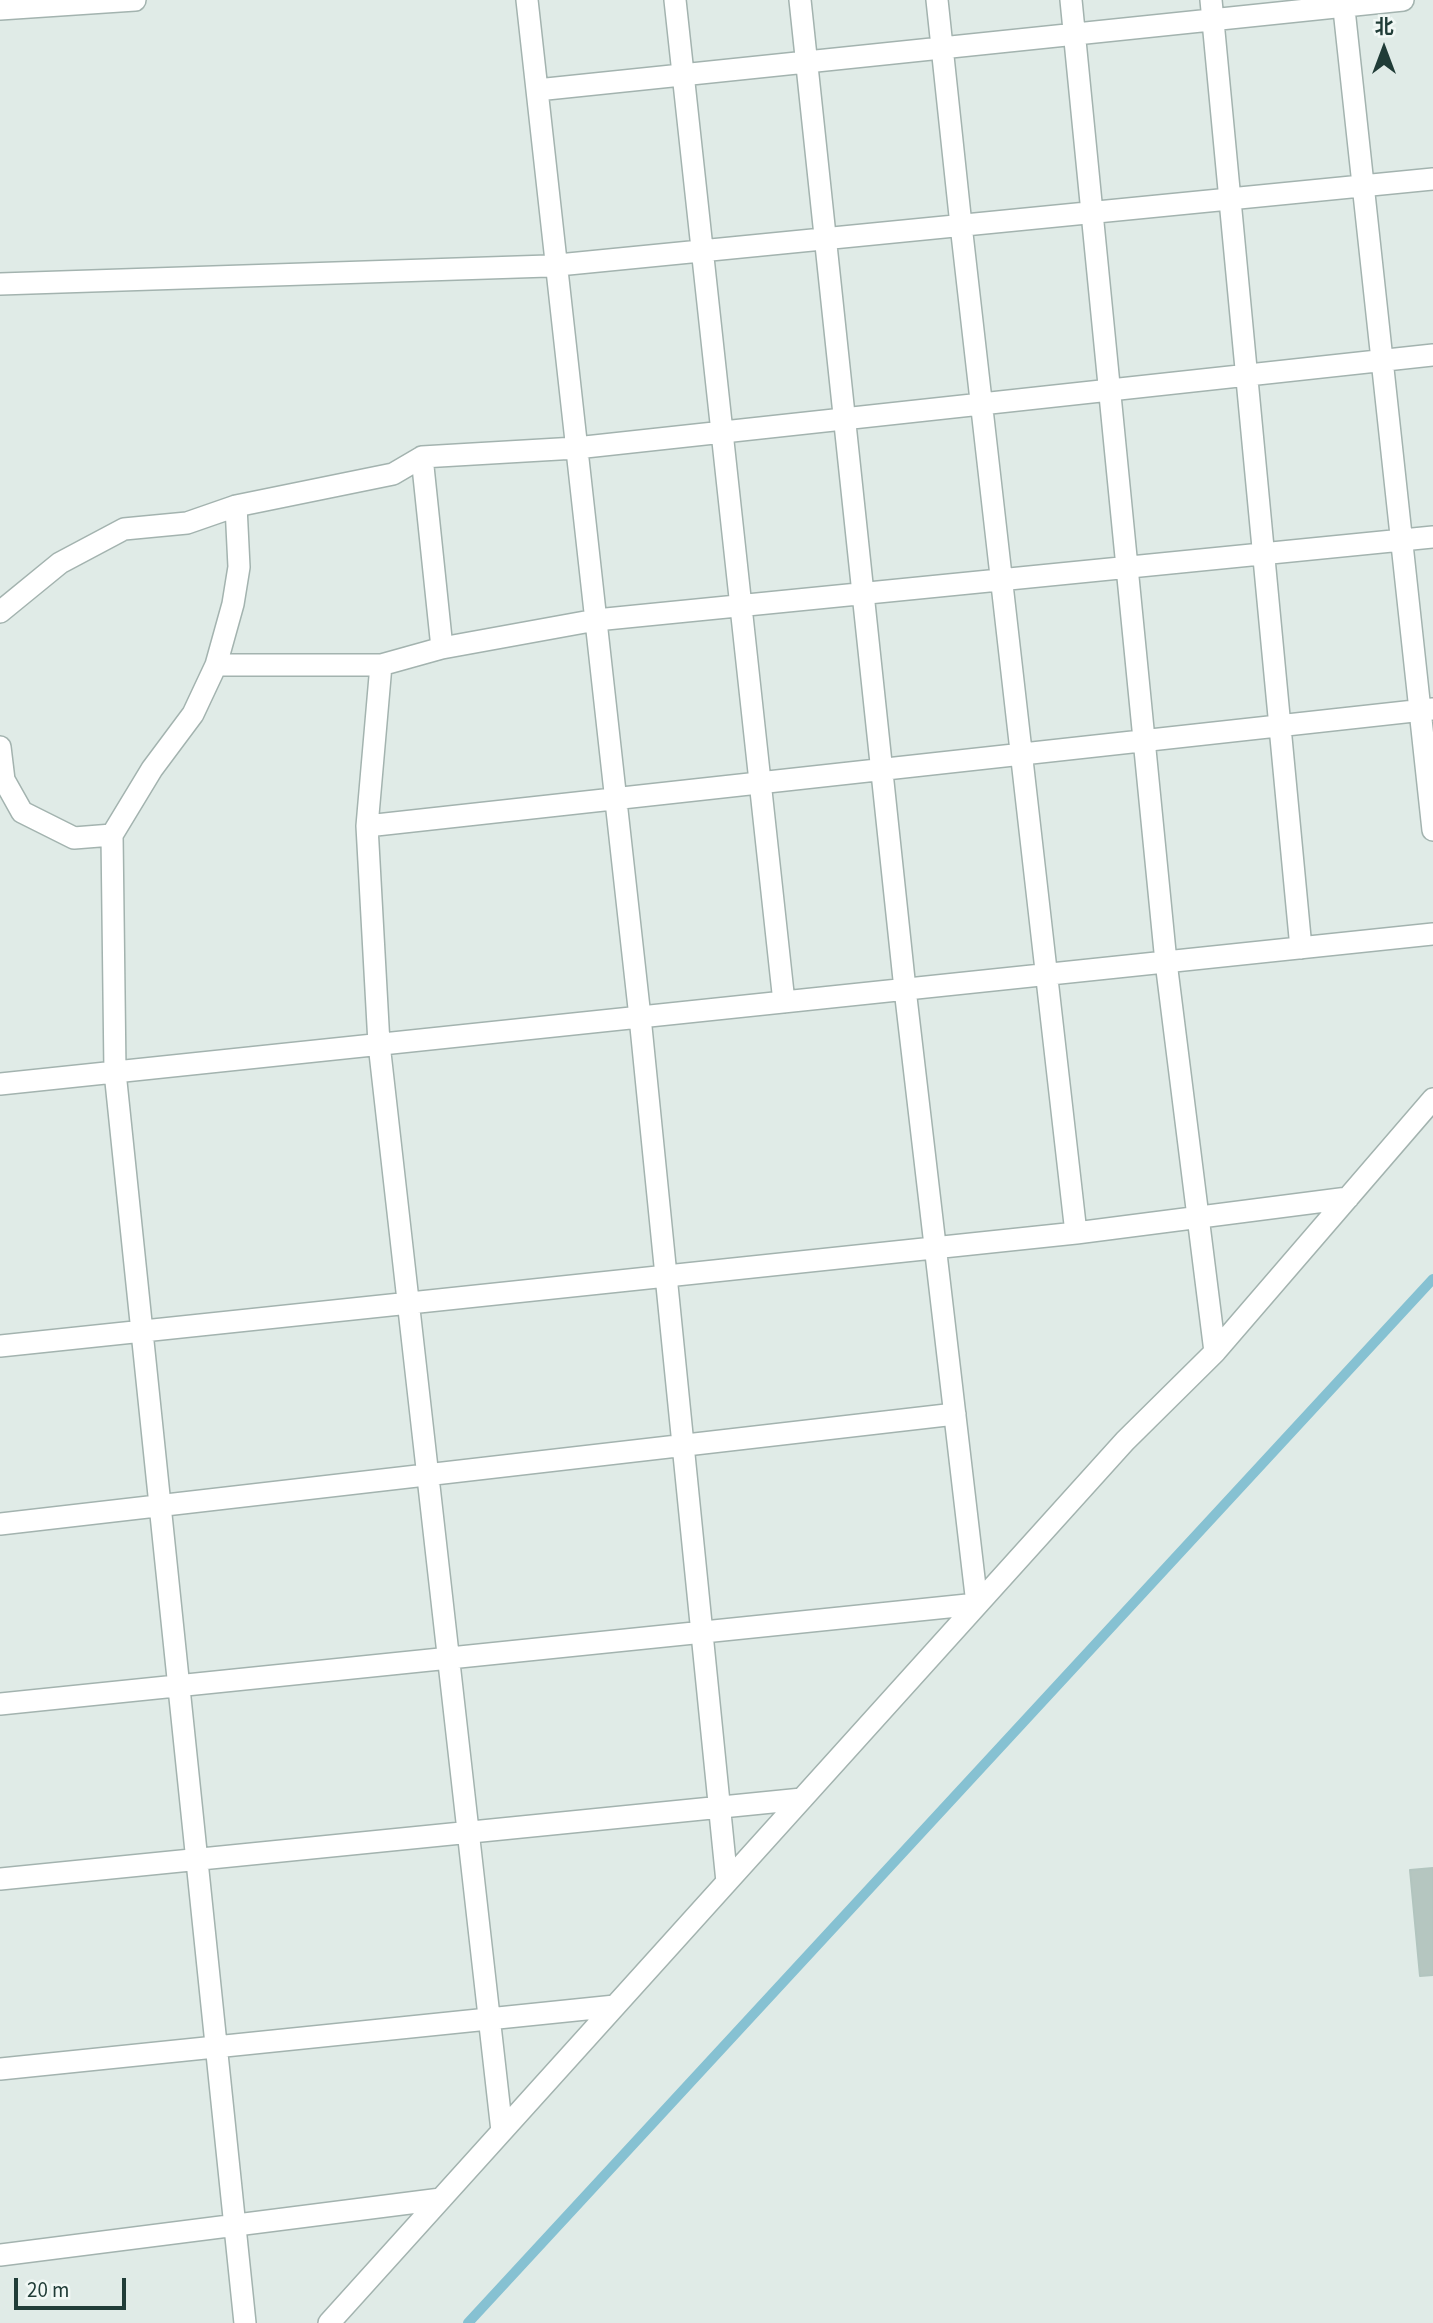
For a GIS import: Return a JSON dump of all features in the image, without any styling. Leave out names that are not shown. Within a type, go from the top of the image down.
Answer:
[{"type":"lane","points":[[0,9],[135,0]]},
{"type":"lane","points":[[527,0],[640,1017],[727,1882]]},
{"type":"lane","points":[[675,0],[784,1002]]},
{"type":"lane","points":[[800,0],[905,989],[977,1604]]},
{"type":"lane","points":[[937,0],[1076,1233]]},
{"type":"lane","points":[[1071,0],[1166,962],[1215,1352]]},
{"type":"lane","points":[[537,90],[1074,34],[1212,10],[1403,0]]},
{"type":"lane","points":[[1344,3],[1402,541],[1427,709],[1433,830]]},
{"type":"lane","points":[[1212,10],[1301,948]]},
{"type":"lane","points":[[0,284],[556,265],[1433,179]]},
{"type":"lane","points":[[0,612],[60,564],[124,529],[187,523],[236,506],[393,474],[422,457],[576,448],[1433,355]]},
{"type":"lane","points":[[422,457],[442,648]]},
{"type":"lane","points":[[236,506],[239,566],[233,604],[216,665],[193,714],[152,769],[112,835],[115,1072],[245,2323]]},
{"type":"lane","points":[[216,665],[381,665],[442,648],[596,620],[1433,537]]},
{"type":"lane","points":[[381,665],[367,826],[379,1044],[502,2131]]},
{"type":"lane","points":[[367,826],[1427,709]]},
{"type":"lane","points":[[0,747],[4,780],[22,812],[74,838],[112,835]]},
{"type":"lane","points":[[0,1084],[1433,934]]},
{"type":"lane","points":[[329,2323],[1125,1441],[1215,1352],[1433,1099]]},
{"type":"lane","points":[[0,1346],[1076,1233],[1348,1198]]},
{"type":"lane","points":[[0,1524],[955,1414]]},
{"type":"lane","points":[[0,1704],[977,1604]]},
{"type":"lane","points":[[0,1879],[802,1799]]},
{"type":"lane","points":[[0,2069],[615,2006]]},
{"type":"lane","points":[[0,2255],[441,2199]]},
{"type":"building","points":[[1433,1868],[1433,1975],[1420,1976],[1410,1870]]},
{"type":"waterway","points":[[468,2323],[1433,1279]]}]
